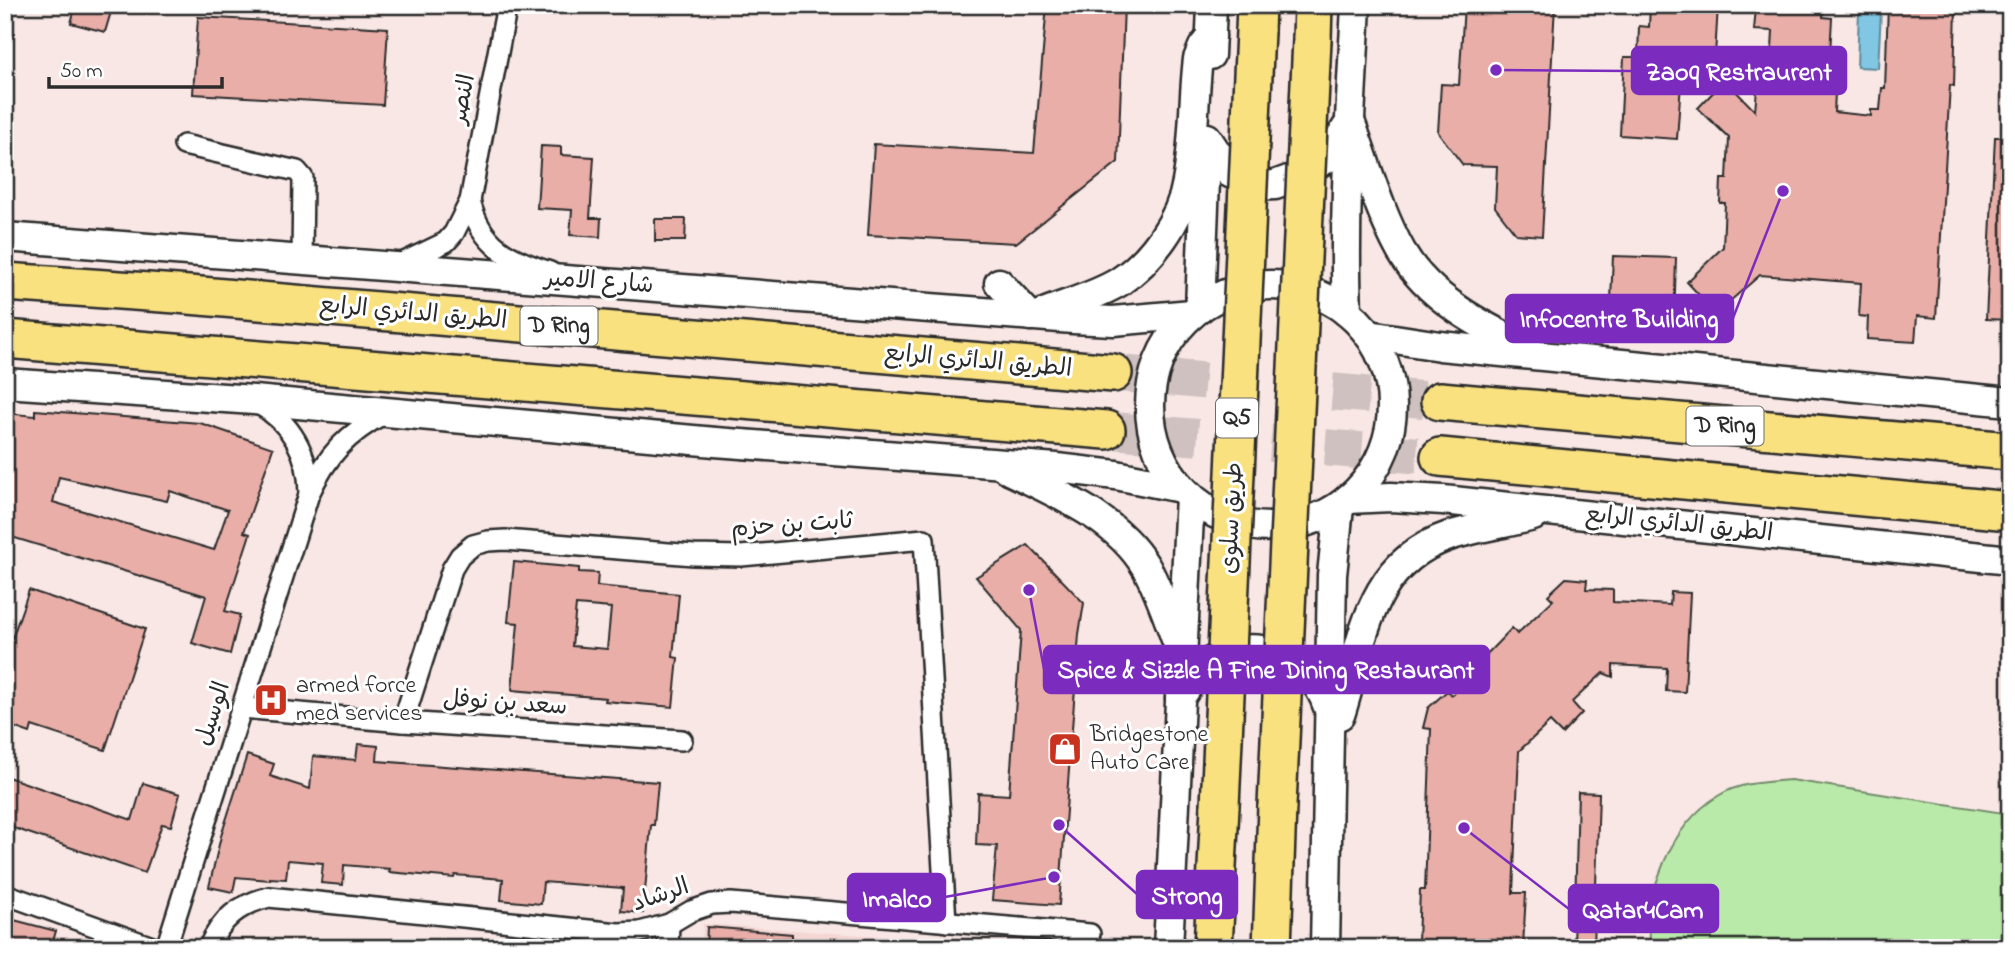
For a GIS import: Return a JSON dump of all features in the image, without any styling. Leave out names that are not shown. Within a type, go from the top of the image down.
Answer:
[{"type":"highway","name":"طريق سلوى","points":[[1213,948],[1255,18]]},
{"type":"highway","name":"Q5","points":[[1272,948],[1313,22]]},
{"type":"highway","name":"الطريق الدائري الرابع","points":[[5,282],[191,295],[1113,373]]},
{"type":"highway","name":"D Ring","points":[[5,338],[1106,430]]},
{"type":"highway","name":"D Ring","points":[[1440,401],[2010,451]]},
{"type":"highway","name":"الطريق الدائري الرابع","points":[[1440,457],[2010,510]]},
{"type":"main road","points":[[1196,311],[1212,5]]},
{"type":"main road","points":[[1347,312],[1345,223],[1356,5]]},
{"type":"main road","points":[[999,283],[1033,316],[1107,289],[1152,252],[1172,222],[1188,182],[1198,59],[1211,37]]},
{"type":"main road","points":[[1207,138],[1230,173],[1256,186],[1275,185],[1294,178],[1327,158],[1350,121]]},
{"type":"main road","points":[[1350,121],[1391,230],[1413,268],[1438,293],[1472,320],[1549,358]]},
{"type":"main road","name":"شارع الامير","points":[[5,237],[1113,321],[1196,311]]},
{"type":"main road","points":[[1259,285],[1291,287],[1321,295],[1347,312],[1369,335],[1380,354],[1388,375],[1392,398],[1386,443],[1377,464],[1364,483],[1343,503],[1318,518],[1296,525],[1272,528],[1242,524],[1214,513],[1185,492],[1168,471],[1158,452],[1149,410],[1156,367],[1177,330],[1196,311],[1227,293],[1259,285]]},
{"type":"main road","name":"D Ring","points":[[1369,335],[1549,358],[2010,402]]},
{"type":"main road","points":[[5,383],[254,400],[715,442],[994,463],[1116,475],[1185,492]]},
{"type":"main road","points":[[994,463],[1081,506],[1123,539],[1146,567],[1182,654]]},
{"type":"main road","name":"طريق سلوى","points":[[1168,948],[1182,654],[1185,492]]},
{"type":"main road","name":"الطريق الدائري الرابع","points":[[1343,503],[1391,497],[1443,500],[2010,560]]},
{"type":"main road","points":[[1325,948],[1332,575],[1343,503]]},
{"type":"main road","points":[[1330,744],[1348,691],[1365,623],[1379,595],[1399,569],[1431,544],[1448,536],[1550,511]]},
{"type":"main road","points":[[1180,698],[1190,681],[1205,666],[1222,656],[1241,650],[1261,650],[1281,655],[1298,664],[1313,677],[1324,694],[1330,713]]},
{"type":"street","name":"النصر","points":[[390,268],[446,242],[454,233],[470,201],[507,5]]},
{"type":"street","points":[[184,145],[297,171],[303,178],[302,260]]},
{"type":"street","points":[[470,201],[480,231],[491,243],[515,258],[577,281]]},
{"type":"street","name":"الوسيل","points":[[254,400],[274,414],[292,432],[306,461],[309,494]]},
{"type":"street","name":"الوسيل","points":[[166,948],[309,494],[319,474],[339,446],[365,424],[385,413]]},
{"type":"street","name":"ثابت بن حزم","points":[[403,722],[452,569],[460,556],[473,545],[505,540],[694,555],[741,556],[925,538],[946,922]]},
{"type":"street","name":"سعد بن نوفل","points":[[242,708],[403,722],[682,740]]},
{"type":"street","points":[[5,894],[155,948]]},
{"type":"street","name":"الرشاد","points":[[208,948],[216,931],[248,902],[270,897],[618,933],[640,932],[669,924],[691,911],[712,904],[731,903],[1090,934]]},
{"type":"street","points":[[668,948],[669,924]]},
{"type":"shaded area","points":[[703,924],[962,942],[961,948],[702,948]]},
{"type":"green space","points":[[1791,780],[2010,814],[2010,948],[1651,948],[1651,906],[1656,884],[1674,843],[1687,824],[1701,809],[1726,791],[1753,784]]},
{"type":"water","points":[[1859,10],[1881,11],[1878,68],[1857,67]]},
{"type":"building","points":[[76,5],[113,5],[105,32],[71,23]]},
{"type":"building","points":[[1047,5],[1124,5],[1118,162],[1016,243],[868,235],[874,144],[1034,153]]},
{"type":"building","points":[[1464,5],[1555,5],[1542,236],[1516,234],[1495,207],[1497,166],[1463,165],[1438,132],[1441,84],[1459,85]]},
{"type":"building","points":[[1650,5],[1718,5],[1715,56],[1683,55],[1677,139],[1620,135],[1624,57],[1638,57],[1639,26],[1649,27]]},
{"type":"building","points":[[1775,5],[1824,5],[1823,17],[1832,18],[1829,72],[1836,72],[1834,112],[1871,116],[1871,110],[1880,110],[1882,88],[1885,88],[1888,5],[1956,5],[1954,86],[1950,85],[1936,318],[1917,316],[1915,342],[1867,339],[1868,317],[1859,316],[1861,283],[1760,275],[1721,309],[1718,306],[1713,310],[1687,282],[1723,247],[1725,203],[1720,203],[1721,179],[1727,179],[1729,138],[1698,108],[1725,80],[1755,111],[1759,67],[1771,68],[1773,31],[1754,30],[1756,8],[1775,10]]},
{"type":"building","points":[[198,17],[388,28],[383,105],[193,94]]},
{"type":"building","points":[[1995,137],[2010,137],[2010,320],[1986,319]]},
{"type":"building","points":[[541,146],[561,147],[561,155],[594,157],[590,218],[601,218],[600,237],[570,235],[572,210],[537,208]]},
{"type":"building","points":[[655,219],[686,219],[685,241],[655,241]]},
{"type":"building","points":[[1613,256],[1676,258],[1674,324],[1610,322]]},
{"type":"building","points":[[35,410],[200,423],[273,448],[244,532],[250,534],[225,611],[240,615],[230,654],[192,643],[206,596],[5,535],[5,413],[35,416]],"holes":[[[59,477],[167,501],[170,491],[228,510],[214,550],[53,502]]]},
{"type":"building","points":[[1028,545],[1084,603],[1079,634],[1059,905],[992,900],[997,846],[976,845],[978,793],[1009,795],[1021,630],[976,577]]},
{"type":"building","points":[[514,562],[579,568],[579,572],[598,573],[597,586],[679,594],[673,657],[678,658],[673,707],[512,690],[518,623],[508,622]],"holes":[[[576,605],[611,608],[607,649],[572,646]]]},
{"type":"building","points":[[1566,578],[1587,580],[1586,589],[1613,590],[1613,602],[1670,605],[1671,592],[1690,593],[1685,692],[1666,691],[1667,668],[1613,665],[1613,677],[1603,673],[1572,702],[1582,713],[1562,734],[1550,722],[1519,751],[1513,893],[1526,893],[1523,946],[1423,948],[1423,941],[1418,941],[1420,890],[1425,890],[1431,729],[1423,728],[1428,708],[1447,691],[1452,695],[1485,664],[1481,660],[1512,628],[1517,634],[1553,600],[1548,595]]},
{"type":"building","points":[[29,590],[145,629],[105,750],[32,726],[30,733],[5,724],[5,659]]},
{"type":"building","points":[[358,744],[378,746],[377,761],[658,782],[643,913],[621,911],[623,888],[543,882],[541,904],[501,900],[503,879],[455,875],[454,878],[344,865],[343,885],[321,883],[323,863],[288,860],[286,879],[236,877],[233,892],[209,887],[221,836],[247,755],[274,764],[270,776],[310,789],[313,756],[356,760]]},
{"type":"building","points":[[5,776],[132,820],[143,783],[180,794],[171,826],[162,824],[145,873],[5,825]]},
{"type":"building","points":[[1578,792],[1599,793],[1594,948],[1574,948]]},
{"type":"building","points":[[10,919],[56,931],[51,948],[30,948],[5,941]]},
{"type":"building","points":[[707,927],[792,934],[792,948],[706,948]]},
{"type":"tunnel","points":[[1113,373],[1440,401]]},
{"type":"tunnel","points":[[1106,430],[1440,457]]},
{"type":"place","name":"Zaoq Restraurent","points":[[1496,70]]},
{"type":"place","name":"Infocentre Building","points":[[1783,191]]},
{"type":"place","name":"Spice & Sizzle A Fine Dining Restaurant","points":[[1029,590]]},
{"type":"place","name":"armed force med services","points":[[271,700]]},
{"type":"place","name":"Bridgestone Auto Care","points":[[1065,749]]},
{"type":"place","name":"Strong","points":[[1059,825]]},
{"type":"place","name":"Qatar4Cam","points":[[1464,828]]},
{"type":"place","name":"Imalco","points":[[1054,877]]}]
